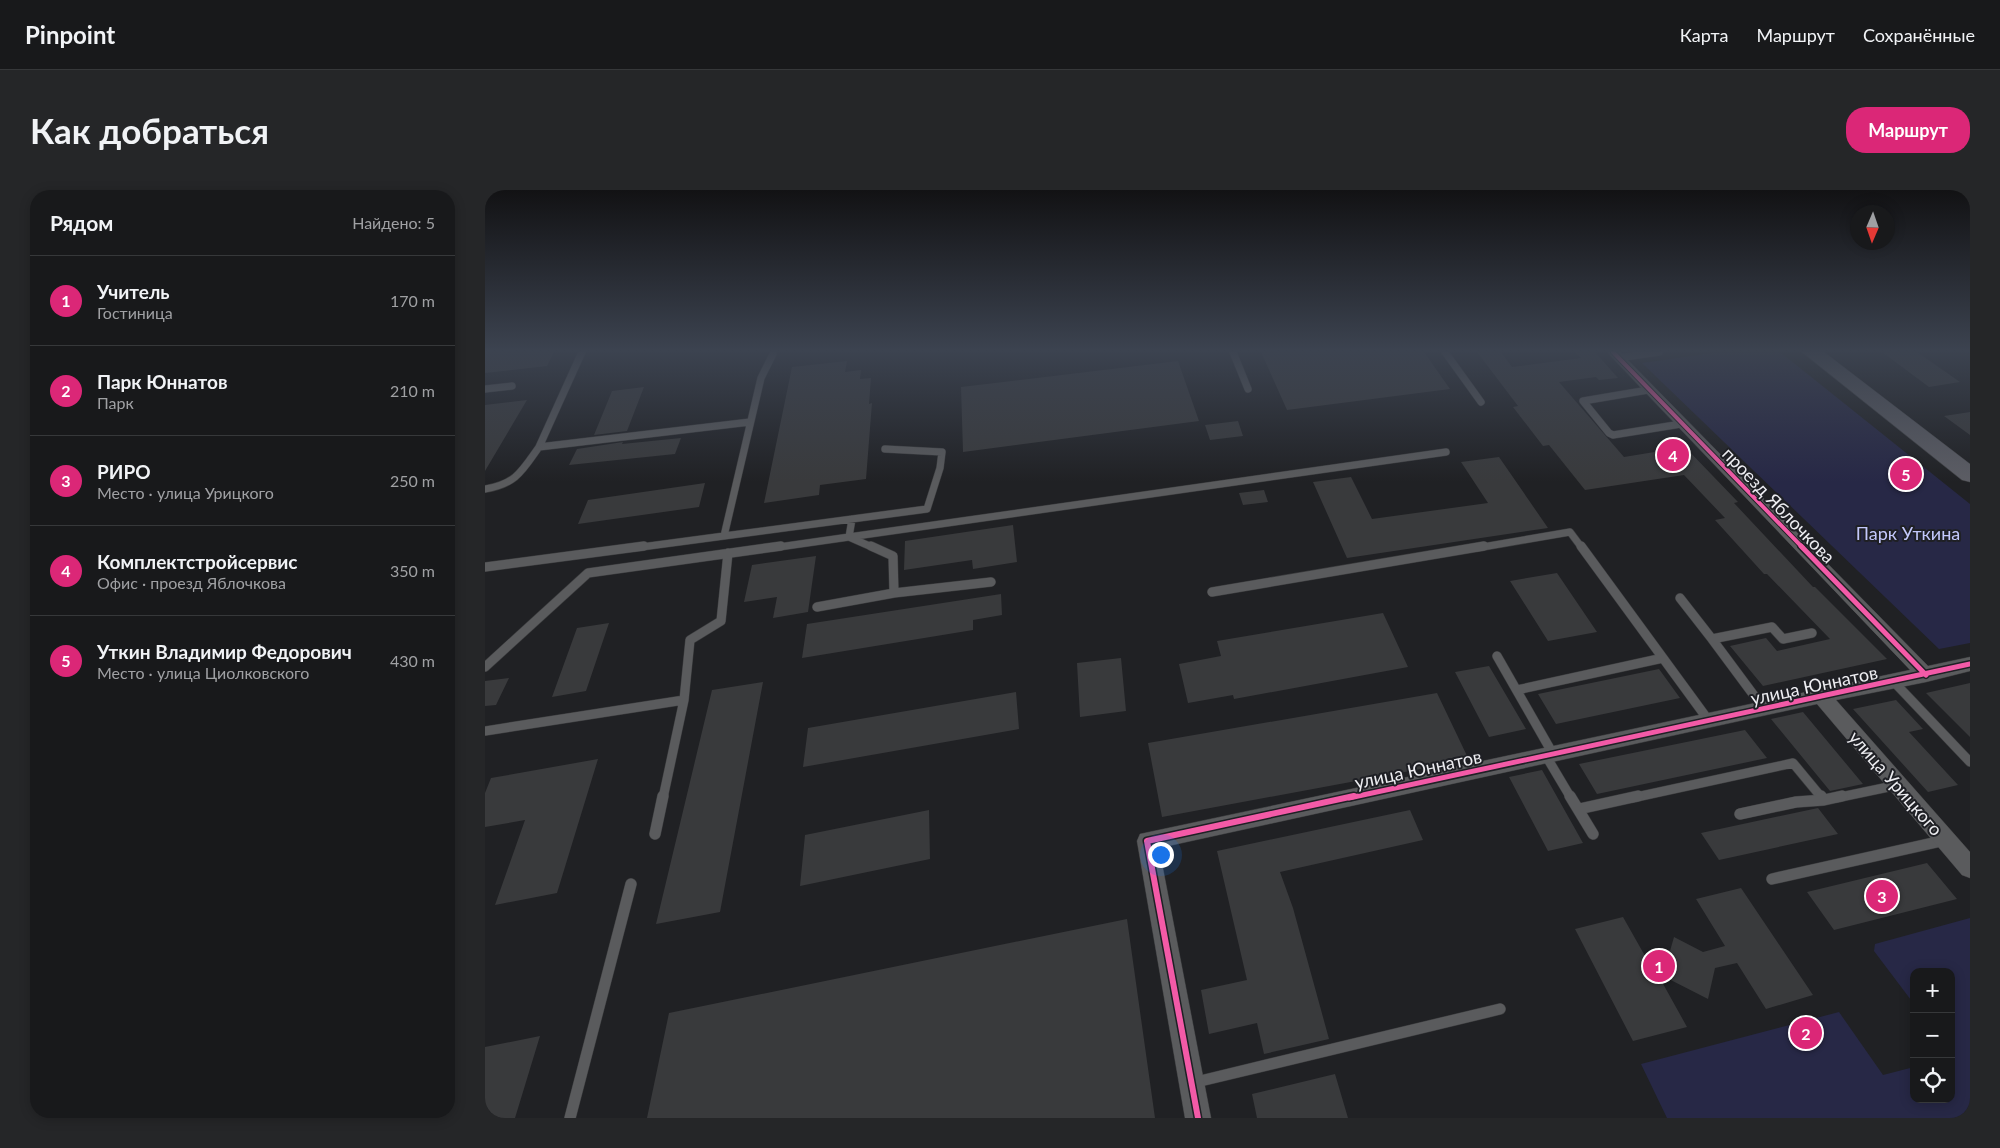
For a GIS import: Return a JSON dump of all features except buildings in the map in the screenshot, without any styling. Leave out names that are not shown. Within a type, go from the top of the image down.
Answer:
[{"type":"main road","points":[[1867,395],[1970,475]]},
{"type":"main road","points":[[1880,395],[1970,464]]},
{"type":"street","name":"проезд Яблочкова","points":[[1653,395],[1926,675]]},
{"type":"street","name":"улица Юннатов","points":[[1198,1118],[1147,841],[1894,682],[1970,664]]},
{"type":"street","name":"улица Урицкого","points":[[1822,697],[1970,868]]},
{"type":"lane","points":[[485,489],[498,487],[516,480],[539,447],[562,395]]},
{"type":"lane","points":[[724,536],[757,395]]},
{"type":"lane","points":[[1476,395],[1481,402]]},
{"type":"lane","points":[[1619,395],[1583,402],[1609,433],[1613,435],[1681,424]]},
{"type":"lane","points":[[539,447],[750,422]]},
{"type":"lane","points":[[485,567],[927,509],[940,468],[942,452],[885,449]]},
{"type":"lane","points":[[485,667],[588,572],[728,554],[1446,452]]},
{"type":"lane","points":[[849,537],[852,519]]},
{"type":"lane","points":[[1211,592],[1570,532],[1709,721]]},
{"type":"lane","points":[[849,537],[893,556],[894,593]]},
{"type":"lane","points":[[655,834],[684,700],[690,640],[721,620],[728,554]]},
{"type":"lane","points":[[817,607],[894,593],[991,582]]},
{"type":"lane","points":[[1680,598],[1764,709]]},
{"type":"lane","points":[[1712,639],[1772,627],[1783,639],[1812,633]]},
{"type":"lane","points":[[1497,656],[1593,834]]},
{"type":"lane","points":[[1517,690],[1663,658]]},
{"type":"lane","points":[[1894,682],[1965,750],[1970,762]]},
{"type":"lane","points":[[485,731],[684,700]]},
{"type":"lane","points":[[1579,809],[1793,763],[1825,800]]},
{"type":"lane","points":[[1740,814],[1796,802],[1825,800],[1899,785]]},
{"type":"lane","points":[[1772,879],[1946,840]]},
{"type":"lane","points":[[570,1118],[631,884]]},
{"type":"lane","points":[[1191,1083],[1500,1010]]},
{"type":"green space","name":"Парк Уткина","points":[[1676,395],[1834,395],[1970,504],[1970,643],[1939,649]]},
{"type":"green space","points":[[1970,918],[1970,1118],[1667,1118],[1641,1064],[1839,1012],[1883,1075],[1910,1068],[1910,1103],[1955,1103],[1955,968],[1910,968],[1910,999],[1874,951],[1875,944]]},
{"type":"cycle path","points":[[1655,395],[1926,675]]},
{"type":"cycle path","points":[[1198,1118],[1147,841],[1970,664]]},
{"type":"place","name":"Комплектстройсервис","points":[[1673,455]]},
{"type":"place","name":"Уткин Владимир Федорович","points":[[1906,474]]},
{"type":"place","name":"РИРО","points":[[1882,896]]},
{"type":"place","name":"Учитель","points":[[1659,966]]},
{"type":"place","name":"Парк Юннатов","points":[[1806,1033]]}]
